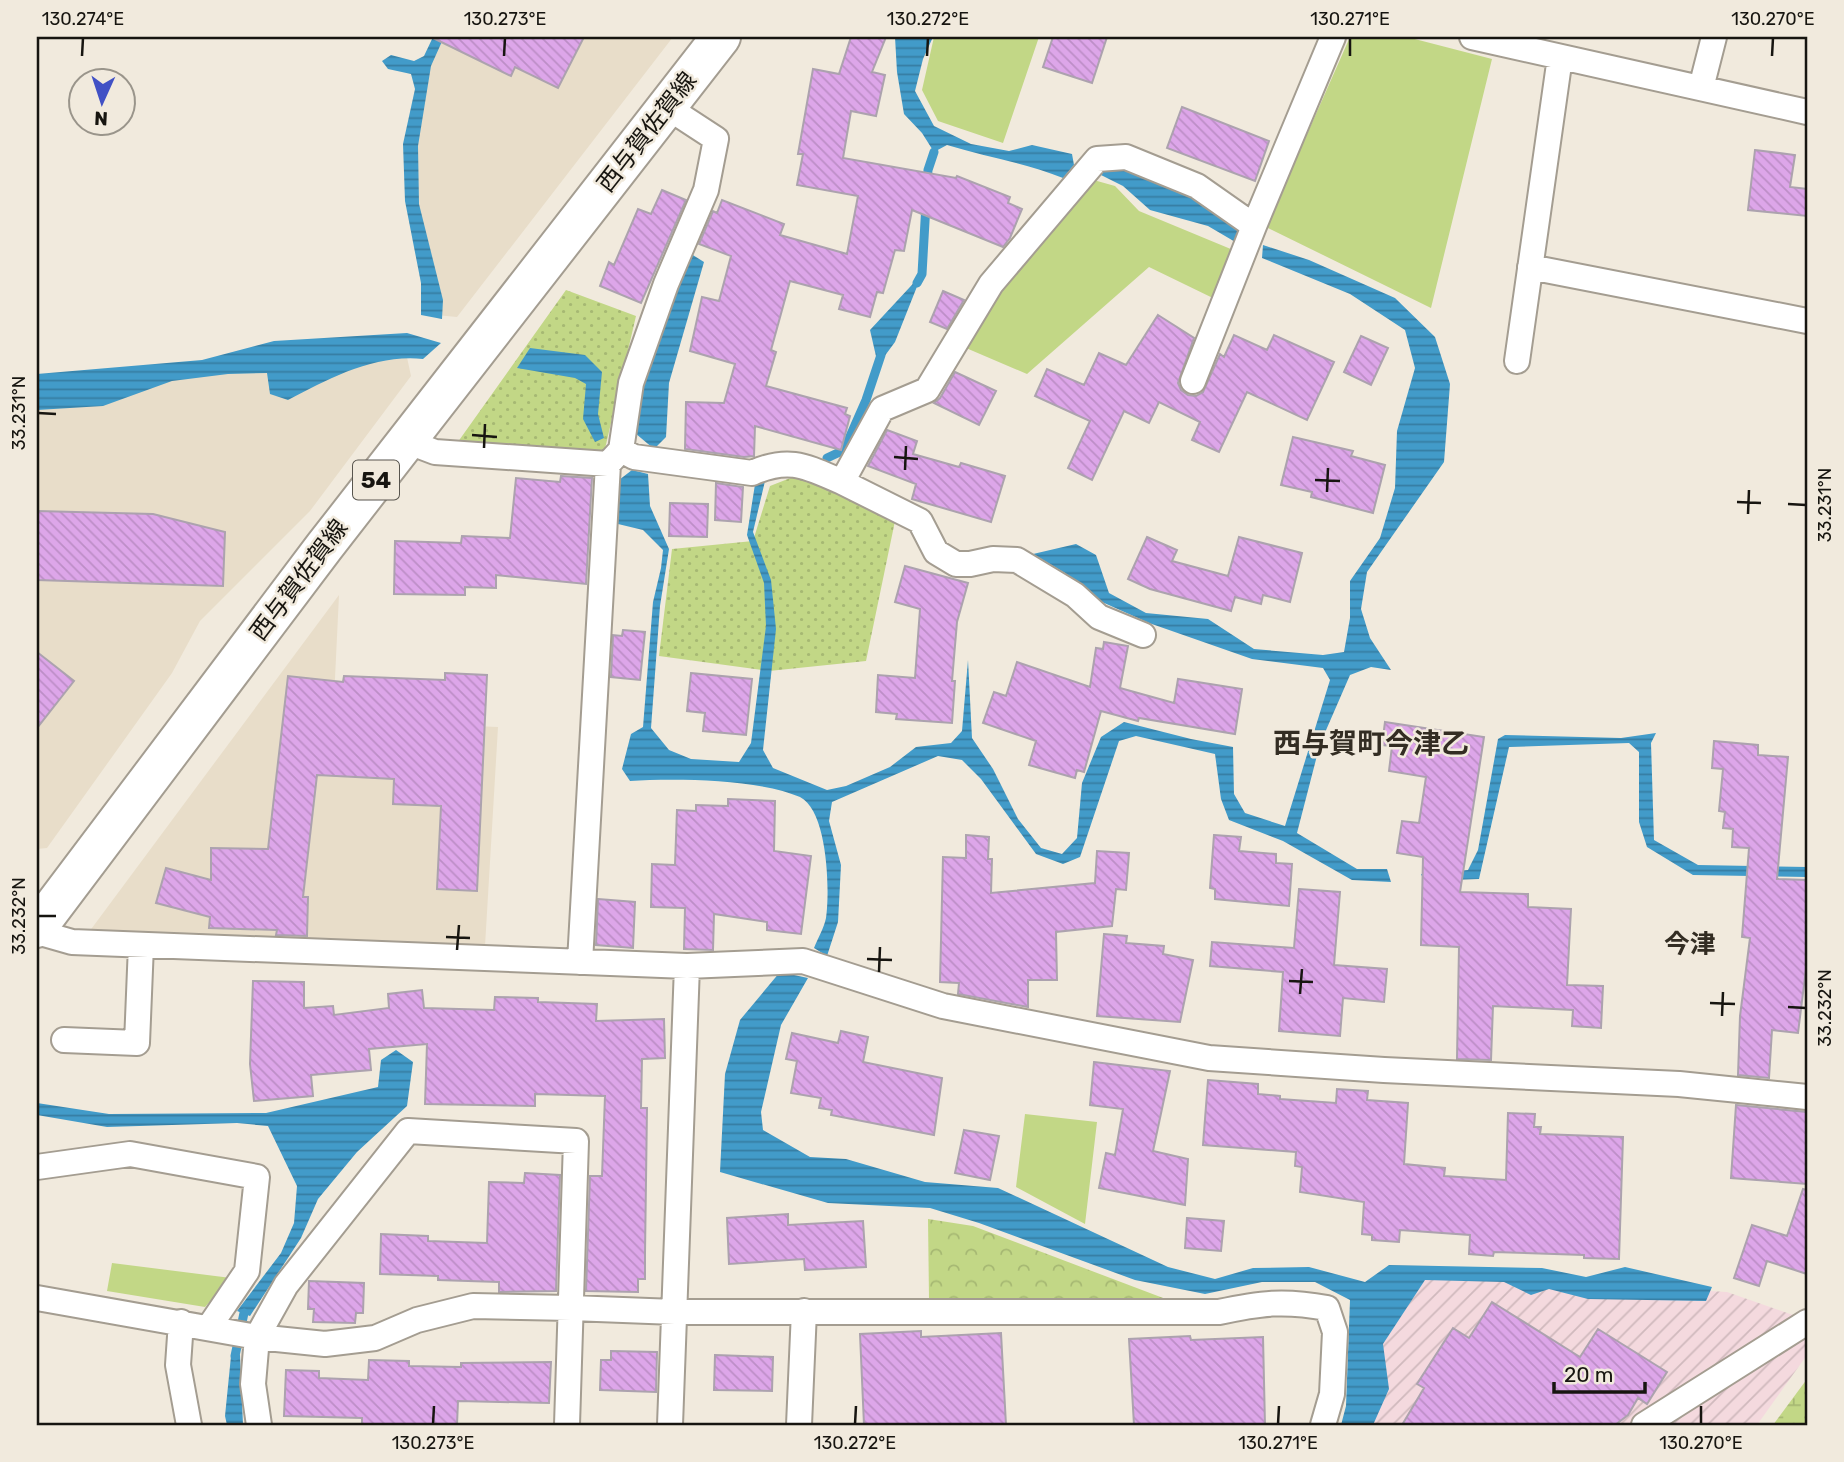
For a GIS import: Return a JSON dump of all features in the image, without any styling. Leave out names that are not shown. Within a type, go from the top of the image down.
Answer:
[{"type":"main road","name":"西与賀佐賀線","points":[[37,930],[406,441],[721,37]]},
{"type":"street","points":[[1193,381],[1254,226],[1334,37]]},
{"type":"street","points":[[1472,37],[1807,112]]},
{"type":"street","points":[[1701,88],[1714,37]]},
{"type":"street","points":[[1517,361],[1560,57]]},
{"type":"street","points":[[580,962],[615,457],[631,383],[666,284],[706,190],[716,139],[667,107]]},
{"type":"street","points":[[842,482],[882,409],[927,390],[991,284],[1097,159],[1126,157],[1197,186],[1254,226]]},
{"type":"street","points":[[1530,267],[1807,321]]},
{"type":"street","points":[[406,441],[435,452],[634,457],[752,473],[770,465],[800,465],[842,482],[920,521],[936,552],[956,564],[993,559],[1017,561],[1075,595],[1099,617],[1143,635]]},
{"type":"street","points":[[37,930],[72,942],[687,966],[803,961],[943,1006],[1209,1058],[1384,1070],[1679,1084],[1807,1097]]},
{"type":"street","points":[[64,1040],[137,1043],[141,944]]},
{"type":"street","points":[[670,1425],[687,966]]},
{"type":"street","points":[[235,1332],[286,1285],[408,1131],[576,1141],[567,1425]]},
{"type":"street","points":[[37,1167],[130,1154],[257,1177],[247,1271],[235,1332],[253,1384],[259,1425]]},
{"type":"street","points":[[37,1298],[235,1332],[325,1344],[374,1338],[417,1320],[473,1306],[675,1312],[1219,1312],[1266,1302],[1300,1303],[1327,1308],[1335,1332],[1332,1394],[1323,1425]]},
{"type":"street","points":[[799,1425],[804,1311]]},
{"type":"street","points":[[181,1322],[178,1365],[189,1425]]},
{"type":"street","points":[[1644,1425],[1807,1322]]},
{"type":"shaded area","points":[[437,37],[673,37],[457,317],[436,315],[413,178],[425,67]]},
{"type":"shaded area","points":[[405,348],[411,376],[310,511],[200,621],[172,673],[47,848],[37,849],[37,386]]},
{"type":"shaded area","points":[[339,595],[333,720],[498,727],[485,946],[89,932]]},
{"type":"shaded area","points":[[1417,1274],[1727,1292],[1807,1320],[1807,1355],[1757,1425],[1349,1425],[1378,1292]]},
{"type":"green space","points":[[934,37],[1039,37],[1003,143],[938,121],[922,90]]},
{"type":"green space","points":[[1350,37],[1407,37],[1492,59],[1431,308],[1266,227]]},
{"type":"green space","points":[[1090,179],[1115,186],[1139,211],[1238,252],[1219,301],[1149,267],[1027,374],[959,345],[999,280]]},
{"type":"green space","points":[[566,290],[636,316],[604,453],[455,446]]},
{"type":"green space","points":[[798,475],[895,521],[866,661],[769,671],[659,656],[672,549],[753,541],[770,486]]},
{"type":"green space","points":[[1025,1114],[1097,1122],[1085,1224],[1016,1187]]},
{"type":"green space","points":[[928,1219],[973,1226],[1179,1304],[929,1299]]},
{"type":"green space","points":[[112,1263],[231,1278],[205,1307],[107,1291]]},
{"type":"green space","points":[[1807,1379],[1807,1425],[1773,1425]]},
{"type":"water","points":[[433,37],[444,37],[431,66],[418,146],[419,204],[443,300],[442,319],[421,315],[421,283],[405,201],[403,144],[415,89],[411,74],[388,69],[382,61],[391,55],[414,61],[424,56]]},
{"type":"water","points":[[895,37],[933,37],[923,59],[915,91],[934,126],[971,144],[1009,151],[1032,145],[1072,154],[1074,165],[1063,178],[947,145],[934,152],[922,133],[904,114]]},
{"type":"water","points":[[1109,163],[1212,203],[1241,233],[1237,243],[1208,226],[1150,210],[1123,186],[1101,175]]},
{"type":"water","points":[[1263,245],[1309,260],[1395,298],[1435,337],[1450,384],[1444,462],[1367,572],[1361,609],[1370,638],[1391,670],[1371,667],[1350,675],[1320,744],[1297,833],[1357,869],[1387,869],[1391,882],[1352,880],[1283,841],[1229,820],[1221,799],[1215,754],[1136,736],[1119,741],[1080,857],[1063,864],[1036,854],[981,779],[962,760],[938,756],[832,802],[829,821],[841,865],[838,922],[827,956],[814,948],[826,918],[828,890],[822,834],[809,805],[800,797],[783,791],[740,783],[693,780],[630,781],[622,769],[631,734],[643,727],[653,602],[663,550],[643,530],[618,524],[619,480],[632,470],[648,474],[650,506],[669,549],[660,606],[651,728],[669,750],[691,759],[739,762],[751,743],[766,626],[764,583],[747,535],[756,478],[787,475],[765,481],[753,532],[771,580],[776,629],[763,750],[773,768],[827,790],[846,786],[890,767],[916,747],[951,743],[962,731],[968,660],[972,738],[993,769],[1018,819],[1041,848],[1062,854],[1077,838],[1082,783],[1101,737],[1124,722],[1233,747],[1234,794],[1245,813],[1285,826],[1330,680],[1323,668],[1252,659],[1149,623],[1102,602],[1065,573],[1033,554],[1076,544],[1096,555],[1109,593],[1146,613],[1208,619],[1254,649],[1323,655],[1344,652],[1350,618],[1350,581],[1380,538],[1395,488],[1397,431],[1415,368],[1405,330],[1350,294],[1262,258]]},
{"type":"water","points":[[688,252],[704,262],[669,383],[666,437],[654,449],[635,433],[638,392]]},
{"type":"water","points":[[922,274],[895,342],[878,365],[870,330]]},
{"type":"water","points":[[407,333],[441,343],[423,359],[388,360],[353,369],[288,400],[270,394],[267,373],[228,374],[172,381],[103,406],[37,410],[37,374],[202,360],[274,341]]},
{"type":"water","points":[[530,348],[585,355],[602,372],[598,414],[604,438],[595,442],[583,419],[586,384],[575,378],[517,368]]},
{"type":"water","points":[[1656,733],[1651,743],[1654,840],[1698,865],[1807,867],[1807,877],[1693,875],[1647,847],[1639,822],[1639,752],[1629,743],[1509,747],[1479,879],[1424,881],[1421,874],[1468,870],[1478,850],[1498,739],[1505,735],[1621,738]]},
{"type":"water","points":[[780,972],[808,978],[781,1025],[761,1112],[763,1130],[810,1157],[846,1159],[925,1182],[998,1188],[1168,1267],[1215,1279],[1253,1268],[1309,1267],[1365,1282],[1389,1265],[1542,1268],[1586,1277],[1625,1267],[1712,1287],[1706,1301],[1588,1299],[1549,1289],[1531,1295],[1504,1282],[1425,1280],[1383,1344],[1389,1389],[1373,1425],[1341,1425],[1346,1406],[1350,1300],[1315,1282],[1262,1282],[1205,1294],[1135,1280],[930,1208],[828,1203],[720,1172],[725,1074],[740,1020]]},
{"type":"water","points":[[396,1050],[413,1062],[407,1106],[357,1152],[318,1199],[301,1238],[250,1316],[237,1311],[281,1253],[294,1223],[297,1186],[268,1126],[237,1123],[107,1127],[37,1115],[37,1103],[109,1114],[266,1113],[378,1087],[381,1060]]},
{"type":"water","points":[[240,1355],[243,1425],[227,1425],[225,1416],[231,1356]]},
{"type":"building","points":[[431,37],[584,37],[558,88],[515,67],[511,76]]},
{"type":"building","points":[[851,37],[886,37],[872,72],[885,75],[876,116],[851,111],[843,158],[956,178],[957,176],[1010,197],[1008,203],[1022,209],[1010,238],[1003,247],[912,210],[904,251],[895,250],[883,293],[877,292],[870,317],[839,309],[843,295],[790,281],[771,350],[776,352],[766,386],[847,408],[845,414],[850,416],[841,450],[755,426],[754,456],[685,449],[686,402],[724,403],[735,364],[690,351],[702,297],[719,301],[731,256],[699,244],[713,211],[717,213],[722,200],[784,224],[780,235],[847,254],[858,196],[797,185],[803,154],[798,154],[813,69],[839,74]]},
{"type":"building","points":[[1053,37],[1107,37],[1092,83],[1043,67]]},
{"type":"building","points":[[1182,107],[1269,141],[1255,181],[1167,148]]},
{"type":"building","points":[[1755,150],[1795,155],[1790,187],[1807,189],[1807,216],[1748,210]]},
{"type":"building","points":[[662,190],[686,200],[641,303],[600,286],[609,262],[614,265],[638,209],[651,214]]},
{"type":"building","points":[[943,291],[964,300],[947,329],[930,322]]},
{"type":"building","points":[[1158,315],[1194,338],[1178,383],[1181,390],[1188,395],[1196,396],[1203,392],[1220,354],[1224,357],[1234,335],[1267,350],[1274,335],[1334,362],[1307,420],[1247,392],[1219,452],[1192,440],[1200,422],[1159,402],[1149,423],[1124,411],[1092,480],[1068,468],[1090,421],[1035,396],[1047,369],[1084,385],[1099,353],[1126,365]]},
{"type":"building","points":[[1361,336],[1388,348],[1371,385],[1344,372]]},
{"type":"building","points":[[955,372],[996,391],[979,425],[934,403],[940,398]]},
{"type":"building","points":[[887,430],[917,441],[913,454],[959,467],[961,463],[1005,476],[991,522],[912,499],[916,484],[868,466]]},
{"type":"building","points":[[1293,437],[1353,451],[1351,456],[1385,465],[1373,513],[1311,497],[1312,492],[1281,485]]},
{"type":"building","points":[[561,476],[592,478],[586,584],[496,575],[496,588],[465,587],[465,595],[394,594],[395,541],[461,543],[462,536],[510,538],[516,478],[560,482]]},
{"type":"building","points":[[716,483],[743,487],[741,522],[715,520]]},
{"type":"building","points":[[670,503],[708,504],[707,537],[669,536]]},
{"type":"building","points":[[37,511],[153,514],[225,532],[223,586],[37,580]]},
{"type":"building","points":[[1147,537],[1177,550],[1172,561],[1228,576],[1239,537],[1302,553],[1290,602],[1263,595],[1261,604],[1235,597],[1231,611],[1150,589],[1128,579]]},
{"type":"building","points":[[905,566],[968,583],[957,622],[952,723],[896,719],[897,714],[876,712],[878,675],[915,678],[920,609],[895,602]]},
{"type":"building","points":[[623,630],[645,632],[640,680],[611,677],[613,635],[622,636]]},
{"type":"building","points":[[1104,642],[1128,646],[1120,688],[1174,703],[1178,679],[1242,689],[1235,734],[1139,718],[1138,721],[1101,711],[1084,772],[1077,770],[1075,778],[1029,765],[1036,741],[983,723],[994,692],[1006,696],[1017,662],[1090,687],[1096,648],[1103,649]]},
{"type":"building","points":[[37,652],[74,681],[37,728]]},
{"type":"building","points":[[445,673],[487,675],[477,891],[437,889],[441,806],[393,804],[394,779],[317,775],[303,897],[308,897],[307,936],[276,935],[277,930],[209,928],[210,917],[156,903],[166,868],[211,880],[211,848],[268,849],[288,676],[343,682],[344,676],[445,680]]},
{"type":"building","points":[[691,673],[752,679],[746,735],[703,731],[705,713],[687,711]]},
{"type":"building","points":[[1385,722],[1484,737],[1460,892],[1528,894],[1528,907],[1571,909],[1567,985],[1603,986],[1601,1028],[1572,1026],[1573,1010],[1493,1006],[1491,1060],[1457,1059],[1459,947],[1421,945],[1423,857],[1397,853],[1402,821],[1419,823],[1426,777],[1389,771],[1392,746],[1382,745]]},
{"type":"building","points":[[1714,741],[1758,745],[1758,755],[1788,757],[1777,879],[1807,880],[1807,961],[1798,1033],[1772,1030],[1769,1078],[1738,1075],[1740,1016],[1750,938],[1742,937],[1749,848],[1732,847],[1733,829],[1723,828],[1725,812],[1719,811],[1723,769],[1712,768]]},
{"type":"building","points":[[728,799],[775,801],[774,851],[811,856],[801,934],[767,930],[767,922],[714,914],[713,950],[684,949],[685,908],[651,907],[652,864],[675,865],[677,810],[696,811],[696,805],[728,806]]},
{"type":"building","points":[[966,835],[989,837],[988,859],[992,859],[991,893],[1095,883],[1097,851],[1129,853],[1126,890],[1116,889],[1112,926],[1056,932],[1057,980],[1028,980],[1028,1007],[958,994],[959,983],[940,982],[943,857],[966,858]]},
{"type":"building","points":[[1214,835],[1241,837],[1239,851],[1276,854],[1276,863],[1292,864],[1289,906],[1215,899],[1215,889],[1210,888]]},
{"type":"building","points":[[1299,889],[1340,892],[1334,965],[1387,969],[1384,1002],[1343,998],[1340,1036],[1279,1031],[1283,972],[1210,966],[1212,942],[1294,948]]},
{"type":"building","points":[[598,899],[635,902],[633,948],[596,945]]},
{"type":"building","points":[[1104,934],[1127,936],[1126,943],[1164,946],[1163,954],[1193,960],[1180,1022],[1097,1016]]},
{"type":"building","points":[[253,981],[304,982],[304,1008],[333,1006],[334,1015],[389,1008],[388,994],[422,990],[424,1008],[494,1010],[495,997],[538,998],[538,1002],[597,1004],[596,1021],[664,1019],[665,1058],[642,1059],[641,1108],[647,1108],[645,1279],[638,1279],[638,1292],[586,1291],[590,1176],[602,1176],[605,1096],[535,1094],[535,1106],[425,1104],[427,1044],[369,1049],[371,1070],[311,1075],[313,1096],[254,1101],[250,1064]]},
{"type":"building","points":[[841,1031],[868,1037],[863,1062],[942,1078],[934,1135],[831,1115],[832,1110],[819,1108],[821,1098],[791,1093],[797,1061],[786,1059],[792,1033],[838,1043]]},
{"type":"building","points":[[1094,1062],[1170,1071],[1153,1151],[1188,1159],[1185,1205],[1099,1188],[1106,1153],[1115,1155],[1123,1109],[1090,1105]]},
{"type":"building","points":[[1208,1080],[1258,1084],[1258,1094],[1280,1096],[1280,1099],[1336,1103],[1337,1089],[1368,1091],[1367,1100],[1408,1103],[1404,1164],[1445,1168],[1444,1176],[1506,1180],[1508,1113],[1535,1114],[1534,1127],[1541,1127],[1540,1134],[1623,1137],[1619,1259],[1494,1252],[1493,1256],[1469,1254],[1470,1235],[1400,1230],[1399,1242],[1372,1240],[1372,1235],[1362,1234],[1364,1202],[1300,1192],[1302,1167],[1295,1166],[1296,1152],[1203,1145]]},
{"type":"building","points":[[1736,1105],[1807,1112],[1807,1184],[1731,1178]]},
{"type":"building","points":[[964,1130],[999,1136],[990,1180],[955,1173]]},
{"type":"building","points":[[525,1173],[560,1175],[556,1291],[499,1292],[499,1282],[380,1274],[381,1234],[428,1236],[428,1241],[487,1243],[489,1182],[524,1183]]},
{"type":"building","points":[[1803,1189],[1807,1190],[1807,1274],[1767,1261],[1759,1286],[1734,1278],[1752,1225],[1787,1236]]},
{"type":"building","points":[[788,1214],[788,1225],[863,1221],[866,1267],[805,1270],[804,1259],[729,1264],[727,1218]]},
{"type":"building","points":[[1187,1218],[1224,1221],[1221,1251],[1185,1248]]},
{"type":"building","points":[[309,1281],[364,1283],[363,1313],[356,1313],[355,1323],[313,1322],[314,1309],[308,1309]]},
{"type":"building","points":[[1492,1302],[1580,1357],[1598,1329],[1667,1372],[1647,1404],[1638,1398],[1628,1415],[1615,1425],[1402,1425],[1424,1388],[1417,1384],[1453,1328],[1469,1338]]},
{"type":"building","points":[[921,1331],[921,1337],[1001,1333],[1006,1425],[864,1425],[860,1334]]},
{"type":"building","points":[[1190,1336],[1191,1340],[1263,1337],[1265,1425],[1134,1425],[1129,1339]]},
{"type":"building","points":[[611,1351],[657,1352],[656,1392],[600,1390],[601,1360],[611,1360]]},
{"type":"building","points":[[715,1355],[773,1357],[772,1391],[714,1390]]},
{"type":"building","points":[[369,1360],[409,1361],[409,1366],[461,1367],[461,1363],[551,1362],[549,1403],[458,1401],[457,1425],[362,1425],[362,1418],[284,1416],[286,1370],[319,1371],[319,1378],[368,1380]]},
{"type":"waterway","points":[[927,183],[934,152]]},
{"type":"waterway","points":[[917,283],[922,274],[926,204]]},
{"type":"waterway","points":[[827,458],[844,450],[866,400],[881,355]]},
{"type":"waterway","points":[[235,1356],[244,1313]]},
{"type":"district","name":"西与賀町今津乙","points":[[1371,743]]},
{"type":"district","name":"今津","points":[[1690,944]]}]
